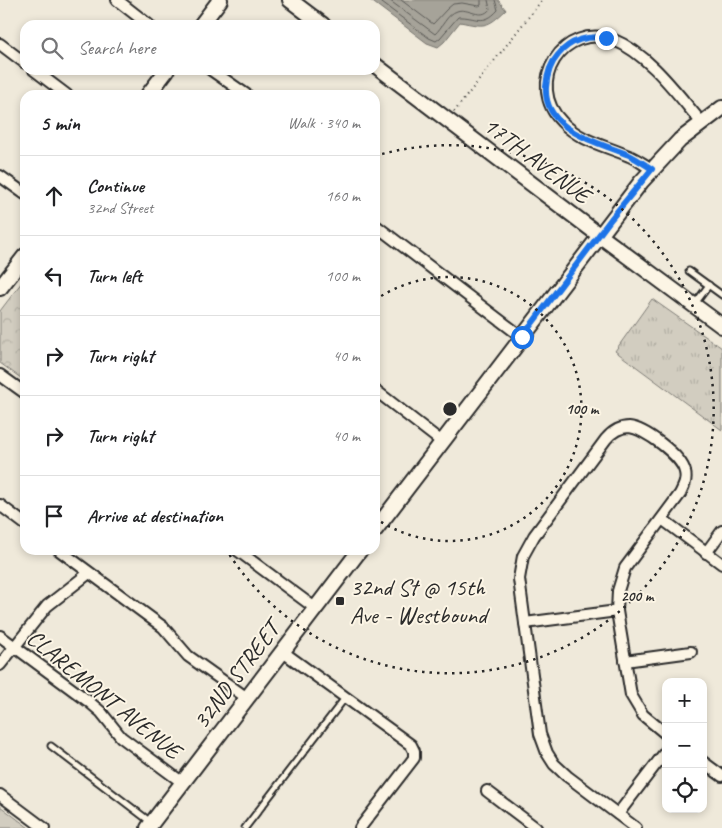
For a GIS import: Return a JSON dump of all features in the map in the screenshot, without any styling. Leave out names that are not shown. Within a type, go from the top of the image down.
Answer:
[{"type":"street","points":[[117,0],[143,20]]},
{"type":"street","points":[[205,20],[220,0]]},
{"type":"street","points":[[290,0],[316,20]]},
{"type":"street","points":[[652,169],[628,155],[585,139],[566,126],[554,114],[546,92],[547,76],[552,62],[562,50],[575,41],[590,37],[606,38],[621,44],[647,63],[702,123]]},
{"type":"street","points":[[0,44],[20,59]]},
{"type":"street","name":"17TH AVENUE","points":[[380,69],[722,326]]},
{"type":"street","points":[[41,75],[61,90]]},
{"type":"street","points":[[152,90],[163,75]]},
{"type":"street","points":[[218,75],[240,90]]},
{"type":"street","points":[[380,521],[599,235],[652,169],[680,140],[722,108]]},
{"type":"street","points":[[0,176],[20,190]]},
{"type":"street","points":[[380,229],[522,337]]},
{"type":"street","points":[[0,288],[20,262]]},
{"type":"street","points":[[0,374],[20,389]]},
{"type":"street","points":[[380,394],[442,442]]},
{"type":"street","points":[[636,828],[567,776],[554,764],[547,753],[540,734],[519,579],[521,564],[528,545],[606,439],[619,429],[636,428],[649,435],[681,462],[685,471],[685,483],[674,503],[625,568],[618,591],[616,612],[631,694],[637,707],[647,719],[662,731]]},
{"type":"street","points":[[0,505],[20,520]]},
{"type":"street","points":[[662,519],[706,553],[721,560]]},
{"type":"street","points":[[706,553],[722,531]]},
{"type":"street","points":[[66,555],[163,627],[188,656],[247,698]]},
{"type":"street","points":[[244,555],[316,608]]},
{"type":"street","name":"32ND STREET","points":[[150,826],[356,555]]},
{"type":"street","points":[[0,665],[46,606],[89,573]]},
{"type":"street","points":[[525,623],[616,612]]},
{"type":"street","name":"CLAREMONT AVENUE","points":[[0,636],[88,701],[101,712],[121,737],[183,783]]},
{"type":"street","points":[[283,652],[411,745],[414,751],[414,758],[360,828]]},
{"type":"street","points":[[625,661],[691,652]]},
{"type":"street","points":[[618,814],[662,756]]},
{"type":"street","points":[[707,764],[720,771]]},
{"type":"street","points":[[487,791],[536,828]]},
{"type":"street","points":[[0,795],[44,828]]},
{"type":"lane","points":[[690,271],[722,295]]},
{"type":"lane","points":[[694,305],[709,285]]},
{"type":"lane","points":[[245,828],[345,698]]},
{"type":"lane","points":[[50,746],[150,826]]},
{"type":"path","points":[[448,120],[542,0]]},
{"type":"green space","points":[[20,285],[20,377],[0,363],[0,311]]},
{"type":"green space","points":[[652,299],[722,348],[722,430],[615,351]]},
{"type":"green space","points":[[0,806],[29,828],[0,828]]},
{"type":"water","points":[[370,0],[498,0],[506,10],[485,25],[460,22],[438,47],[427,43]]},
{"type":"place","name":"32nd St @ 15th Ave - Westbound","points":[[340,601]]},
{"type":"route","points":[[522,337],[611,219],[652,169],[628,155],[585,139],[572,131],[554,114],[548,100],[546,92],[547,76],[556,56],[580,39],[590,37],[606,38]]}]
